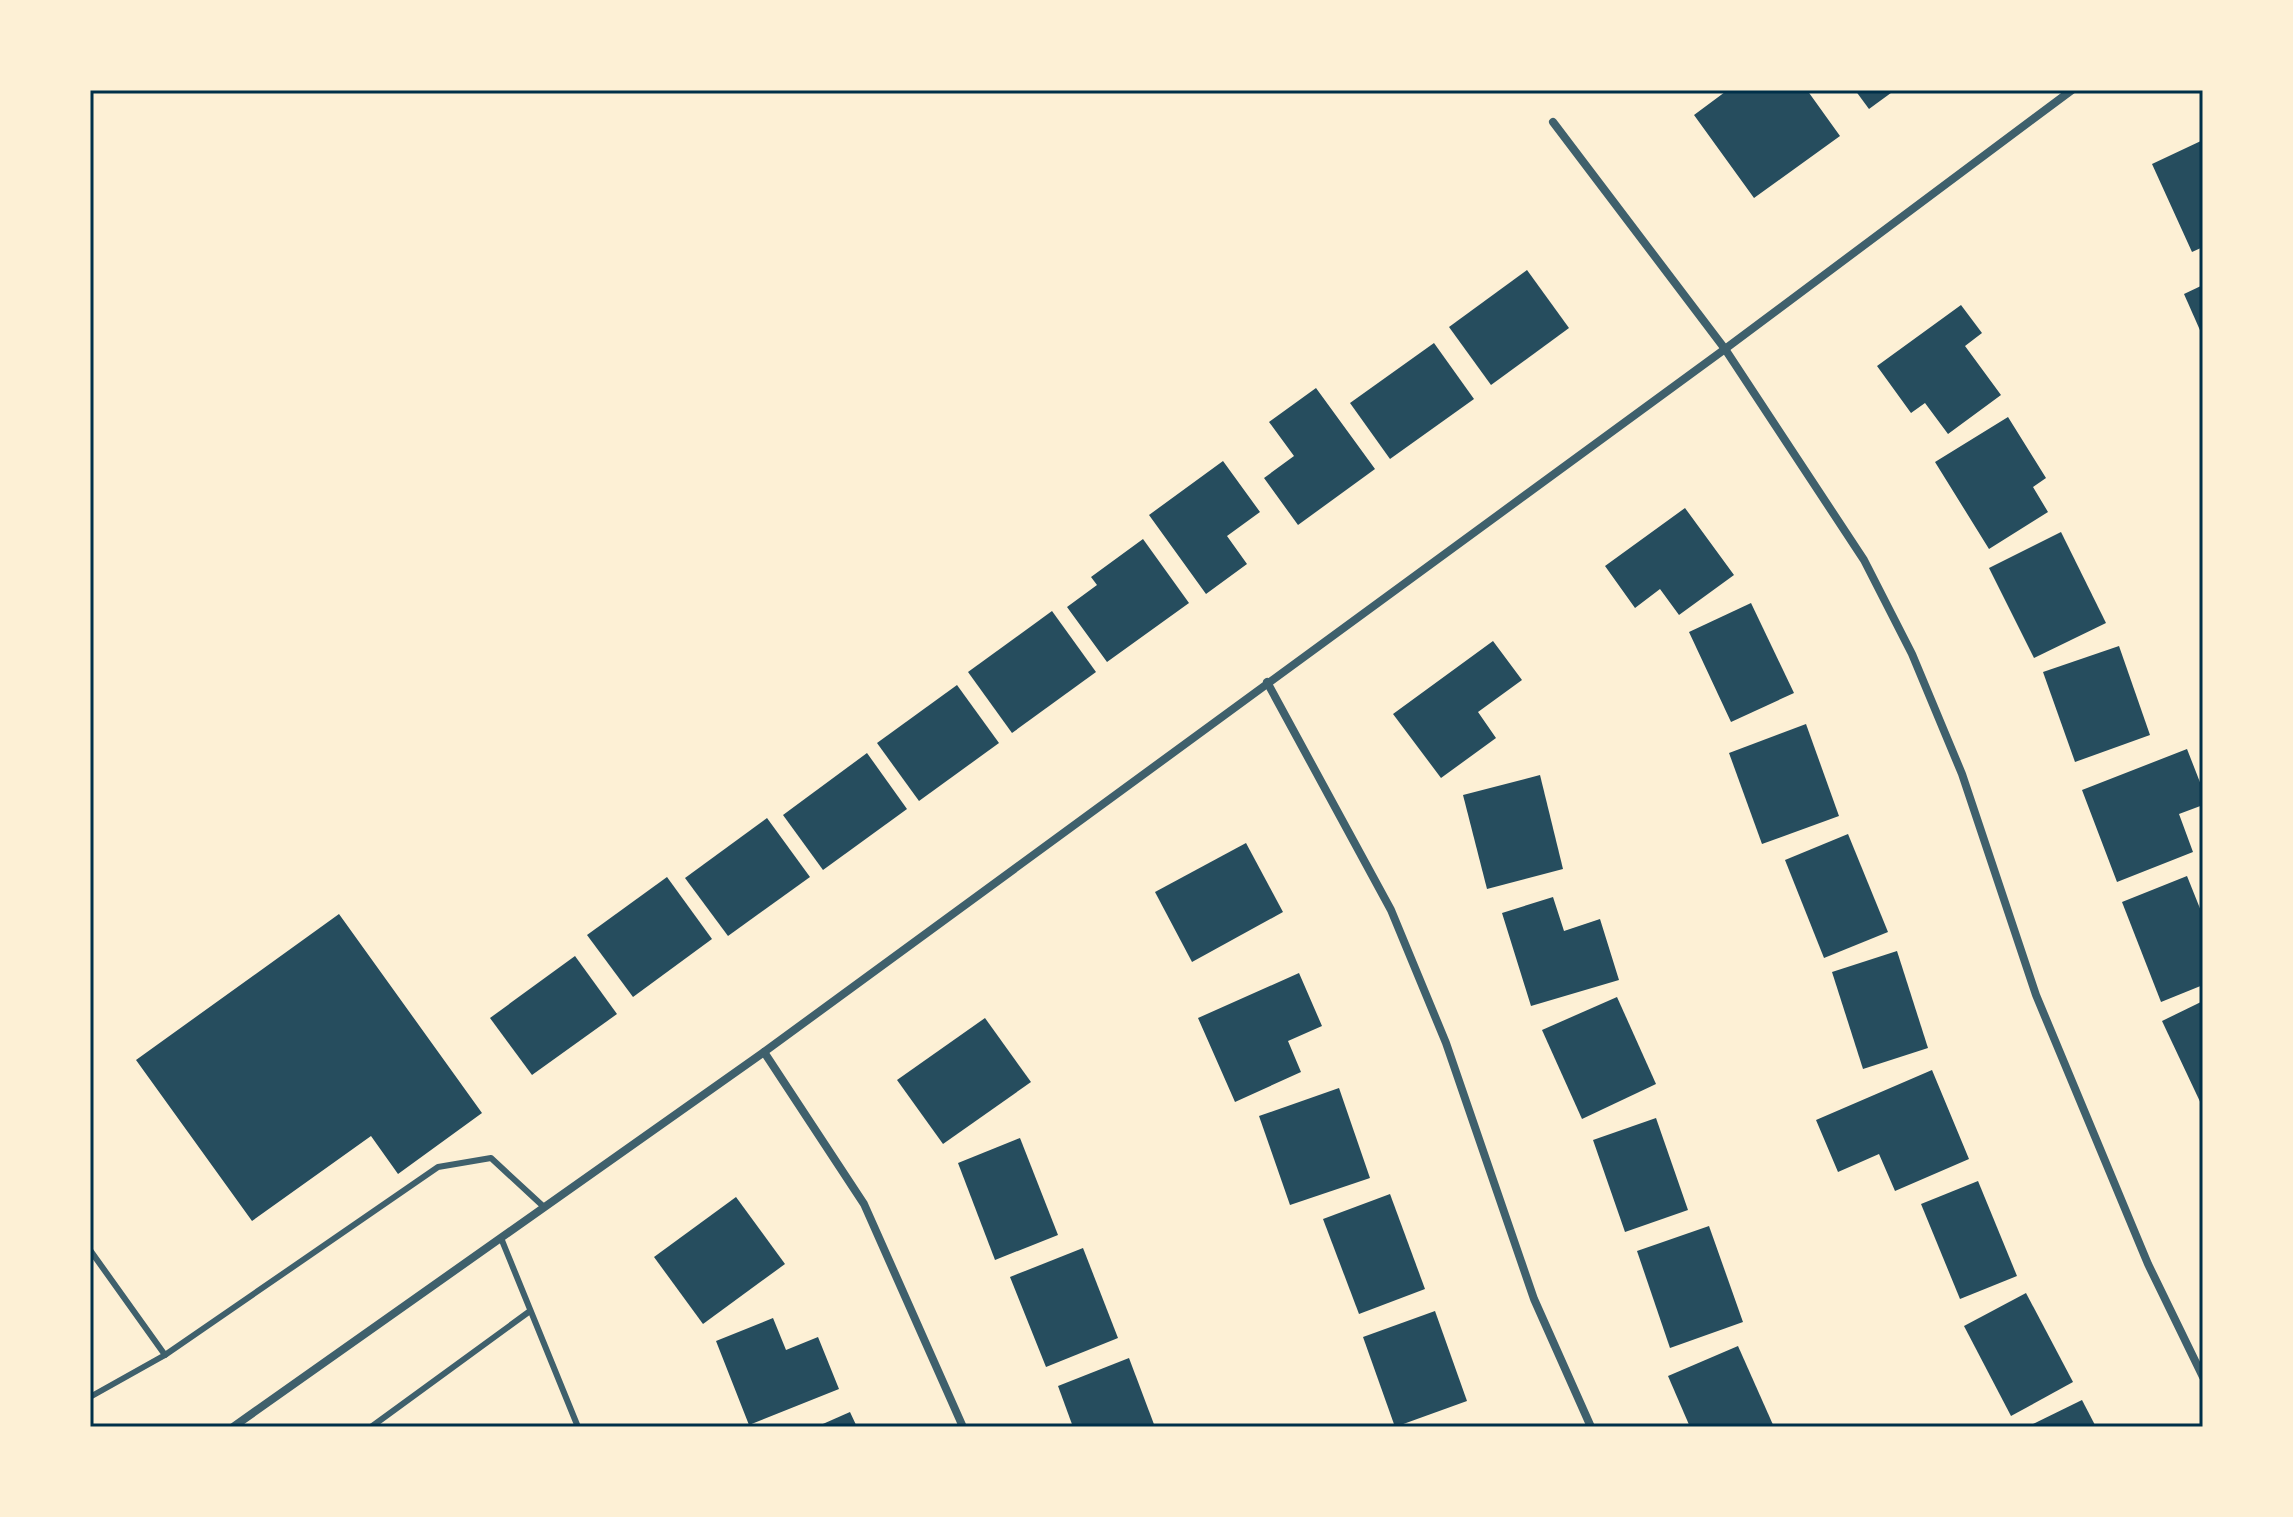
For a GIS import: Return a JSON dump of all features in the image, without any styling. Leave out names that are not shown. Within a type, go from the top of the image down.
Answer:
[{"type":"street","points":[[233,1427],[764,1052],[1725,349],[2072,90]]},
{"type":"street","points":[[1553,122],[1725,349],[1864,560],[1912,654],[1962,774],[2036,995],[2148,1264],[2203,1377]]},
{"type":"street","points":[[1267,682],[1391,910],[1446,1043],[1534,1299],[1591,1427]]},
{"type":"street","points":[[764,1052],[864,1204],[963,1427]]},
{"type":"lane","points":[[90,1397],[165,1355],[438,1167],[491,1158],[544,1207]]},
{"type":"lane","points":[[501,1238],[578,1427]]},
{"type":"lane","points":[[90,1250],[165,1355]]},
{"type":"lane","points":[[371,1427],[530,1311]]},
{"type":"building","points":[[1724,90],[1807,90],[1840,136],[1754,198],[1694,115]]},
{"type":"building","points":[[1855,90],[1895,90],[1869,109]]},
{"type":"building","points":[[2203,140],[2203,247],[2192,252],[2152,164]]},
{"type":"building","points":[[1527,270],[1569,328],[1491,385],[1449,327]]},
{"type":"building","points":[[2203,285],[2203,337],[2184,294]]},
{"type":"building","points":[[1961,305],[1982,333],[1965,346],[2001,395],[1948,434],[1925,403],[1911,413],[1877,366]]},
{"type":"building","points":[[1434,343],[1474,399],[1390,459],[1350,403]]},
{"type":"building","points":[[1316,388],[1375,469],[1298,525],[1264,478],[1294,456],[1269,422]]},
{"type":"building","points":[[2008,417],[2046,478],[2033,487],[2048,512],[1989,549],[1935,462]]},
{"type":"building","points":[[1223,461],[1260,512],[1227,536],[1247,564],[1206,594],[1149,515]]},
{"type":"building","points":[[1685,508],[1734,575],[1679,615],[1660,589],[1635,608],[1605,566]]},
{"type":"building","points":[[2061,532],[2106,623],[2034,658],[1989,568]]},
{"type":"building","points":[[1143,539],[1189,603],[1107,662],[1067,607],[1097,585],[1091,577]]},
{"type":"building","points":[[1751,603],[1794,693],[1731,722],[1689,632]]},
{"type":"building","points":[[1052,611],[1096,672],[1012,733],[968,672]]},
{"type":"building","points":[[1493,641],[1522,680],[1478,712],[1496,738],[1441,778],[1393,714]]},
{"type":"building","points":[[2119,646],[2150,735],[2075,762],[2043,672]]},
{"type":"building","points":[[957,685],[999,743],[919,801],[877,743]]},
{"type":"building","points":[[1806,724],[1839,816],[1762,844],[1729,753]]},
{"type":"building","points":[[2187,749],[2203,790],[2203,805],[2179,814],[2193,852],[2117,882],[2082,790]]},
{"type":"building","points":[[867,753],[907,809],[823,870],[783,815]]},
{"type":"building","points":[[1540,775],[1563,869],[1487,889],[1463,795]]},
{"type":"building","points":[[767,818],[810,877],[728,936],[685,878]]},
{"type":"building","points":[[1848,834],[1888,932],[1824,958],[1785,860]]},
{"type":"building","points":[[1246,843],[1283,912],[1192,962],[1155,892]]},
{"type":"building","points":[[2187,876],[2203,916],[2203,985],[2161,1002],[2122,902]]},
{"type":"building","points":[[667,877],[712,939],[633,997],[587,935]]},
{"type":"building","points":[[1553,897],[1564,931],[1600,919],[1619,980],[1531,1006],[1502,913]]},
{"type":"building","points":[[339,914],[482,1113],[398,1174],[371,1136],[252,1221],[136,1060]]},
{"type":"building","points":[[1897,951],[1928,1048],[1863,1069],[1832,972]]},
{"type":"building","points":[[575,956],[617,1014],[532,1075],[490,1018]]},
{"type":"building","points":[[1299,973],[1322,1026],[1288,1041],[1301,1072],[1235,1102],[1198,1018]]},
{"type":"building","points":[[1617,997],[1656,1084],[1582,1119],[1542,1030]]},
{"type":"building","points":[[2203,1001],[2203,1108],[2162,1021]]},
{"type":"building","points":[[985,1018],[1031,1082],[943,1144],[897,1080]]},
{"type":"building","points":[[1932,1070],[1969,1159],[1895,1191],[1879,1154],[1838,1172],[1816,1120]]},
{"type":"building","points":[[1339,1088],[1370,1178],[1290,1205],[1259,1116]]},
{"type":"building","points":[[1656,1118],[1688,1210],[1625,1232],[1593,1140]]},
{"type":"building","points":[[1020,1138],[1058,1235],[995,1260],[958,1163]]},
{"type":"building","points":[[1978,1181],[2017,1276],[1960,1299],[1921,1204]]},
{"type":"building","points":[[1390,1194],[1425,1289],[1359,1314],[1323,1219]]},
{"type":"building","points":[[736,1197],[785,1264],[703,1324],[654,1257]]},
{"type":"building","points":[[1709,1226],[1743,1322],[1670,1348],[1637,1251]]},
{"type":"building","points":[[1083,1248],[1118,1338],[1046,1367],[1010,1277]]},
{"type":"building","points":[[2026,1293],[2073,1382],[2011,1416],[1964,1326]]},
{"type":"building","points":[[1435,1311],[1467,1401],[1395,1427],[1363,1337]]},
{"type":"building","points":[[773,1318],[786,1350],[818,1337],[839,1389],[749,1425],[716,1341]]},
{"type":"building","points":[[1738,1346],[1774,1427],[1690,1427],[1668,1376]]},
{"type":"building","points":[[1129,1358],[1155,1427],[1073,1427],[1058,1386]]},
{"type":"building","points":[[2082,1400],[2096,1427],[2027,1427]]},
{"type":"building","points":[[850,1412],[857,1427],[816,1427]]}]
